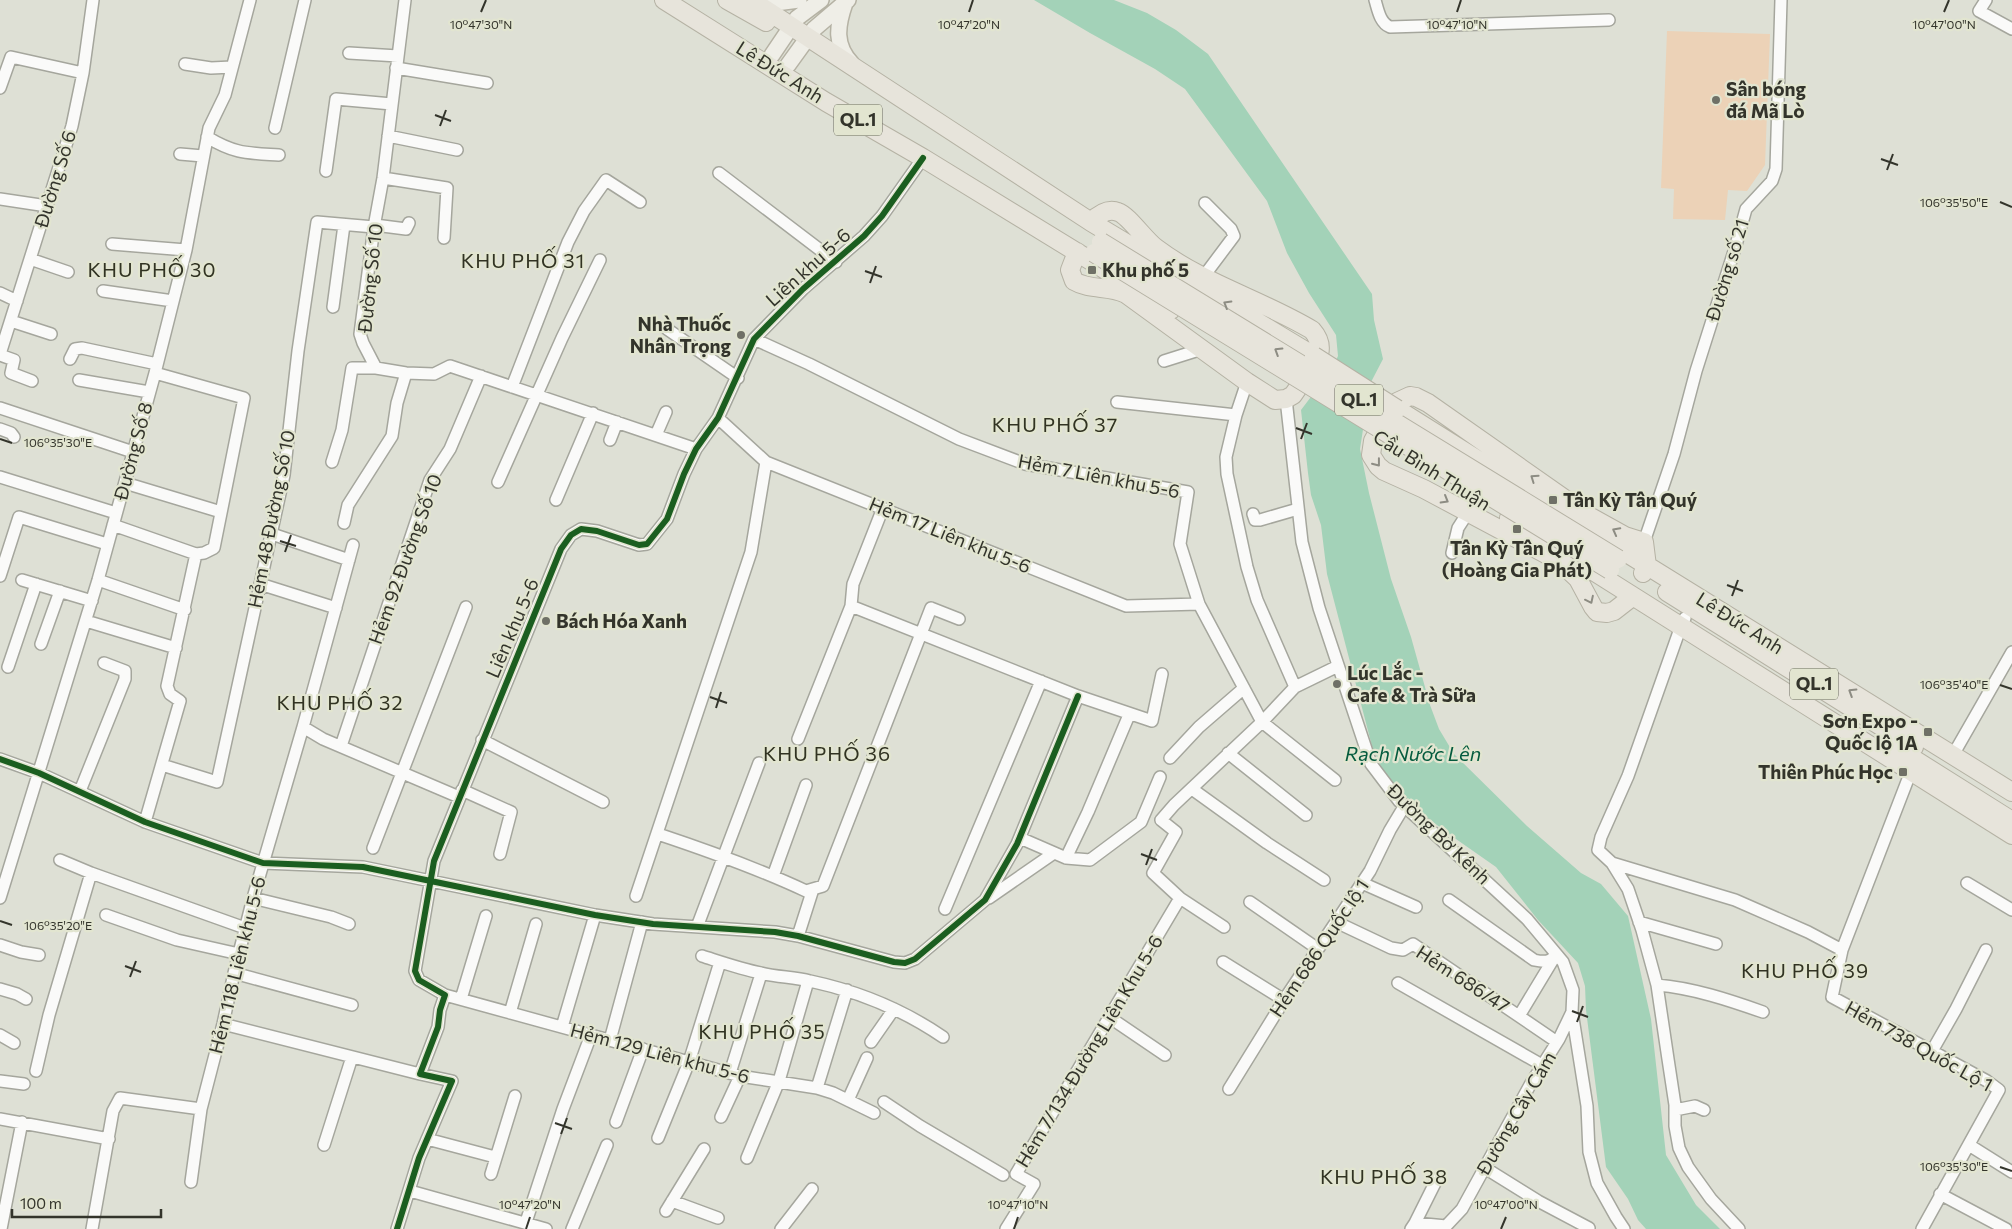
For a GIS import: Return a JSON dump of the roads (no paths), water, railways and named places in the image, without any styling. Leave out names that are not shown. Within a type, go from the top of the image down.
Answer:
[{"type":"highway","name":"Lê Đức Anh","points":[[664,0],[826,102],[925,154],[1090,249]]},
{"type":"highway","name":"Lê Đức Anh","points":[[683,0],[788,65],[925,154]]},
{"type":"highway","name":"Lê Đức Anh","points":[[726,0],[788,30]]},
{"type":"highway","name":"Lê Đức Anh","points":[[752,0],[804,41],[1091,222]]},
{"type":"highway","name":"Lê Đức Anh","points":[[860,77],[1090,249]]},
{"type":"highway","points":[[1090,249],[1070,270],[1074,281],[1086,287],[1113,288],[1126,294],[1246,382],[1275,400],[1286,399],[1297,391],[1317,360],[1320,349],[1318,338],[1306,327],[1204,276],[1157,249],[1146,240],[1127,218],[1117,211],[1104,212],[1091,222]]},
{"type":"highway","name":"Cầu Bình Thuận","points":[[1091,222],[1314,356],[1596,534]]},
{"type":"highway","name":"Cầu Bình Thuận","points":[[1090,249],[1380,438],[1632,597]]},
{"type":"highway","name":"Cầu Bình Thuận","points":[[1090,249],[1614,565]]},
{"type":"highway","points":[[1632,597],[1614,612],[1598,612],[1593,607],[1578,579],[1559,561],[1467,514],[1424,489],[1384,471],[1373,460],[1371,454],[1372,441],[1388,413],[1397,402],[1404,398],[1416,397],[1428,403],[1589,516],[1625,536],[1644,542],[1644,570]]},
{"type":"highway","name":"Lê Đức Anh","points":[[1596,534],[1703,615],[2012,808]]},
{"type":"highway","name":"Lê Đức Anh","points":[[1614,565],[1644,570],[2012,792]]},
{"type":"highway","name":"Lê Đức Anh","points":[[1614,565],[1683,622]]},
{"type":"highway","name":"Lê Đức Anh","points":[[1632,597],[1683,622],[1913,766],[2012,835]]},
{"type":"highway","name":"Lê Đức Anh","points":[[1913,766],[2012,820]]},
{"type":"main road","points":[[752,0],[776,3],[799,0]]},
{"type":"main road","points":[[772,55],[788,30],[805,11],[821,0]]},
{"type":"main road","points":[[788,65],[804,41],[849,1]]},
{"type":"main road","points":[[849,1],[839,22],[840,47],[860,77]]},
{"type":"street","name":"Đường Số 6","points":[[0,354],[72,126],[83,73],[93,0]]},
{"type":"street","name":"Đường Số 8","points":[[0,898],[98,580],[150,392],[186,250],[209,128],[225,95],[250,0]]},
{"type":"street","points":[[275,128],[305,0]]},
{"type":"street","name":"Đường Số 10","points":[[376,368],[360,334],[374,226],[383,178],[404,0]]},
{"type":"street","points":[[1376,0],[1382,19],[1386,26],[1390,27],[1609,20]]},
{"type":"street","name":"Đường số 21","points":[[1644,542],[1674,454],[1693,380],[1746,209],[1772,181],[1776,169],[1781,0]]},
{"type":"street","points":[[1986,0],[1979,11],[2012,29]]},
{"type":"street","points":[[349,53],[398,56]]},
{"type":"street","points":[[0,84],[11,57],[83,73]]},
{"type":"street","points":[[185,64],[211,68],[232,67]]},
{"type":"street","points":[[396,68],[487,83]]},
{"type":"street","points":[[326,171],[336,99],[392,104]]},
{"type":"street","points":[[388,136],[457,150]]},
{"type":"street","points":[[207,137],[222,147],[237,152],[278,155]]},
{"type":"street","points":[[180,154],[203,156]]},
{"type":"street","name":"Liên khu 5-6","points":[[445,995],[419,980],[415,971],[434,861],[460,793],[561,549],[571,535],[581,528],[597,531],[639,545],[647,544],[667,519],[684,474],[696,449],[718,418],[738,378],[754,339],[803,289],[864,236],[882,216],[925,154]]},
{"type":"street","points":[[718,173],[836,262]]},
{"type":"street","points":[[383,178],[447,188],[444,238]]},
{"type":"street","points":[[512,387],[568,242],[584,211],[606,180],[640,202]]},
{"type":"street","points":[[0,199],[47,206]]},
{"type":"street","points":[[1204,276],[1234,236],[1231,229],[1205,202]]},
{"type":"street","name":"Hẻm 48 Đường Số 10","points":[[162,765],[217,782],[284,476],[298,351],[317,222],[406,229],[409,223]]},
{"type":"street","points":[[333,307],[344,225]]},
{"type":"street","points":[[112,244],[186,250]]},
{"type":"street","points":[[30,259],[68,272]]},
{"type":"street","points":[[498,482],[600,260]]},
{"type":"street","points":[[103,291],[173,301]]},
{"type":"street","points":[[0,293],[17,301]]},
{"type":"street","points":[[11,320],[52,334]]},
{"type":"street","points":[[667,329],[738,378]]},
{"type":"street","name":"Hẻm 7 Liên khu 5-6","points":[[754,339],[815,367],[959,439],[1025,464],[1188,492],[1180,544],[1199,604],[1262,722],[1335,780]]},
{"type":"street","points":[[70,359],[75,349],[82,348],[156,369],[244,398],[214,548],[204,553],[196,554],[113,526]]},
{"type":"street","points":[[1164,361],[1202,349]]},
{"type":"street","points":[[0,354],[14,360],[11,373],[32,381]]},
{"type":"street","points":[[332,462],[342,430],[352,368],[376,368],[406,373],[434,374],[450,366],[696,449]]},
{"type":"street","points":[[344,523],[348,505],[392,436],[397,403],[406,373]]},
{"type":"street","name":"Hẻm 92 Đường Số 10","points":[[341,746],[430,480],[450,449],[481,376]]},
{"type":"street","points":[[79,380],[150,392]]},
{"type":"street","points":[[1246,382],[1226,457],[1229,483],[1247,566],[1257,600],[1295,687]]},
{"type":"street","name":"Đường Bờ Kênh","points":[[1286,399],[1302,542],[1319,608],[1372,764],[1399,801],[1527,919],[1555,956],[1563,962],[1573,990],[1571,1014],[1587,1106],[1589,1152],[1597,1183],[1624,1229]]},
{"type":"street","points":[[1117,402],[1236,415]]},
{"type":"street","points":[[0,408],[133,452]]},
{"type":"street","points":[[656,435],[666,412]]},
{"type":"street","points":[[556,500],[593,413]]},
{"type":"street","name":"Hẻm 17 Liên khu 5-6","points":[[718,418],[766,462],[1126,606],[1199,604]]},
{"type":"street","points":[[610,440],[617,422]]},
{"type":"street","points":[[0,429],[14,437]]},
{"type":"street","points":[[636,896],[752,552],[766,462]]},
{"type":"street","points":[[0,476],[116,513]]},
{"type":"street","points":[[124,483],[221,512]]},
{"type":"street","points":[[798,739],[851,606],[853,584],[882,508]]},
{"type":"street","points":[[1253,514],[1255,520],[1260,520],[1298,509]]},
{"type":"street","points":[[1452,553],[1458,528],[1467,514]]},
{"type":"street","points":[[0,576],[19,516],[107,544]]},
{"type":"street","points":[[272,534],[349,560]]},
{"type":"street","name":"Hẻm 118 Liên khu 5-6","points":[[191,1182],[201,1109],[224,1024],[245,928],[353,545]]},
{"type":"street","points":[[145,822],[180,701],[170,694],[167,686],[196,554]]},
{"type":"street","points":[[22,580],[92,601]]},
{"type":"street","points":[[98,580],[185,610]]},
{"type":"street","points":[[8,667],[36,584]]},
{"type":"street","points":[[260,584],[336,608]]},
{"type":"street","points":[[41,644],[60,591]]},
{"type":"street","points":[[851,606],[1078,696],[1152,722],[1162,674]]},
{"type":"street","points":[[373,848],[466,607]]},
{"type":"street","points":[[798,936],[931,608],[959,619]]},
{"type":"street","points":[[86,621],[176,648]]},
{"type":"street","points":[[1683,622],[1628,776],[1601,838],[1598,850],[1612,863],[1628,889],[1657,985],[1679,1148],[1688,1168],[1710,1199],[1739,1229]]},
{"type":"street","points":[[1953,755],[2012,652]]},
{"type":"street","points":[[80,791],[125,679],[126,671],[104,663]]},
{"type":"street","points":[[1141,822],[1161,820],[1174,805],[1262,722],[1295,687],[1338,666]]},
{"type":"street","points":[[945,908],[1041,681]]},
{"type":"street","points":[[1170,758],[1199,727],[1244,688]]},
{"type":"street","points":[[986,900],[1020,838],[1078,696]]},
{"type":"street","points":[[1066,858],[1088,812],[1129,715]]},
{"type":"street","points":[[303,727],[401,772],[511,812],[500,854]]},
{"type":"street","points":[[482,740],[603,802]]},
{"type":"street","points":[[1228,753],[1306,815]]},
{"type":"street","points":[[0,760],[39,773],[145,822],[263,862],[349,865],[595,915],[642,922],[775,932],[798,936],[894,962],[905,963],[915,958],[986,900],[1054,853]]},
{"type":"street","points":[[697,927],[759,763]]},
{"type":"street","name":"Hẻm 738 Quốc Lộ 1","points":[[1913,766],[1842,950],[1832,998],[1988,1081],[1999,1090],[1922,1229]]},
{"type":"street","points":[[1020,838],[1066,858],[1090,860],[1141,822],[1160,777]]},
{"type":"street","points":[[773,876],[806,785]]},
{"type":"street","points":[[1192,789],[1267,843],[1324,880]]},
{"type":"street","name":"Hẻm 686 Quốc lộ 1","points":[[1228,1089],[1284,1000],[1362,883],[1405,805]]},
{"type":"street","points":[[1161,820],[1176,832],[1152,873],[1180,898],[1224,927]]},
{"type":"street","points":[[658,834],[724,856],[806,891],[818,887]]},
{"type":"street","points":[[60,860],[245,928]]},
{"type":"street","points":[[1612,863],[1734,900],[1808,932],[1842,950]]},
{"type":"street","points":[[36,1071],[49,1014],[91,872]]},
{"type":"street","points":[[1362,883],[1416,907]]},
{"type":"street","points":[[1967,883],[2012,910]]},
{"type":"street","points":[[253,898],[332,916],[349,924]]},
{"type":"street","name":"Hẻm 7/134 Đường Liên Khu 5-6","points":[[1006,1229],[1034,1184],[1016,1174],[1180,898]]},
{"type":"street","points":[[1449,900],[1534,960],[1544,962],[1555,956]]},
{"type":"street","points":[[1250,902],[1318,949]]},
{"type":"street","points":[[106,915],[177,940],[239,954]]},
{"type":"street","points":[[562,1027],[595,915]]},
{"type":"street","points":[[461,1000],[486,916]]},
{"type":"street","points":[[610,1040],[642,922]]},
{"type":"street","name":"Hẻm 686/47","points":[[1336,922],[1391,948],[1403,950],[1414,944],[1557,1042]]},
{"type":"street","points":[[1639,922],[1716,944]]},
{"type":"street","points":[[510,1013],[536,924]]},
{"type":"street","points":[[0,945],[21,952],[39,955]]},
{"type":"street","points":[[1932,1052],[1986,950]]},
{"type":"street","points":[[702,956],[761,974],[808,981],[847,990],[894,1008],[914,1018],[943,1037]]},
{"type":"street","points":[[1519,1016],[1555,956]]},
{"type":"street","points":[[658,1138],[689,1062],[720,962]]},
{"type":"street","points":[[1223,962],[1284,1000]]},
{"type":"street","points":[[234,973],[352,1005]]},
{"type":"street","points":[[721,1118],[735,1075],[761,974]]},
{"type":"street","points":[[747,1158],[779,1081],[808,981]]},
{"type":"street","points":[[1398,983],[1542,1065]]},
{"type":"street","points":[[1657,985],[1705,994],[1763,1012]]},
{"type":"street","points":[[0,989],[26,999]]},
{"type":"street","points":[[817,1088],[847,990]]},
{"type":"street","points":[[420,1074],[438,1027],[440,1010],[445,995]]},
{"type":"street","name":"Hẻm 129 Liên khu 5-6","points":[[445,995],[735,1075],[817,1088],[833,1093],[874,1113]]},
{"type":"street","points":[[871,1042],[894,1008]]},
{"type":"street","name":"Đường Cây Cám","points":[[1413,1226],[1447,1228],[1462,1209],[1571,1014]]},
{"type":"street","points":[[1109,1016],[1165,1055]]},
{"type":"street","points":[[224,1024],[420,1074],[452,1080],[415,1171],[397,1229]]},
{"type":"street","points":[[526,1222],[563,1108],[590,1035]]},
{"type":"street","points":[[0,1036],[14,1043]]},
{"type":"street","points":[[616,1122],[643,1049]]},
{"type":"street","points":[[324,1145],[352,1057]]},
{"type":"street","points":[[848,1100],[867,1058]]},
{"type":"street","points":[[0,1081],[24,1084]]},
{"type":"street","points":[[491,1174],[515,1096]]},
{"type":"street","points":[[92,1229],[113,1111],[120,1098],[201,1109]]},
{"type":"street","points":[[884,1102],[920,1126],[1003,1175]]},
{"type":"street","points":[[1675,1110],[1695,1106],[1704,1110]]},
{"type":"street","points":[[0,1119],[109,1139]]},
{"type":"street","points":[[1,1229],[22,1122]]},
{"type":"street","points":[[427,1139],[495,1158]]},
{"type":"street","points":[[572,1229],[607,1145]]},
{"type":"street","points":[[1969,1145],[2012,1172]]},
{"type":"street","points":[[704,1149],[669,1206],[718,1218]]},
{"type":"street","points":[[1486,1168],[1538,1201],[1589,1228]]},
{"type":"street","points":[[1413,1226],[1437,1180]]},
{"type":"street","points":[[781,1229],[812,1188]]},
{"type":"street","points":[[410,1191],[546,1229]]},
{"type":"street","points":[[1940,1194],[2006,1229]]},
{"type":"water","name":"Rạch Nước Lên","points":[[1034,0],[1114,0],[1147,13],[1176,30],[1208,54],[1372,294],[1374,320],[1383,359],[1370,384],[1360,449],[1391,579],[1411,637],[1430,705],[1439,729],[1454,754],[1527,826],[1581,873],[1601,884],[1628,916],[1651,1019],[1666,1155],[1696,1205],[1720,1229],[1646,1229],[1638,1220],[1628,1199],[1606,1167],[1586,1010],[1585,986],[1578,963],[1538,920],[1496,867],[1410,804],[1394,788],[1382,771],[1372,746],[1327,574],[1321,525],[1311,495],[1301,410],[1332,369],[1338,356],[1336,335],[1309,293],[1287,253],[1267,201],[1185,89],[1155,69]]},
{"type":"place","name":"Sân bóng đá Mã Lò","points":[[1716,100]]},
{"type":"place","name":"Khu phố 5","points":[[1092,270]]},
{"type":"place","name":"Nhà Thuốc Nhân Trọng","points":[[741,335]]},
{"type":"place","name":"Tân Kỳ Tân Quý","points":[[1553,500]]},
{"type":"place","name":"Tân Kỳ Tân Quý (Hoàng Gia Phát)","points":[[1517,529]]},
{"type":"place","name":"Bách Hóa Xanh","points":[[546,621]]},
{"type":"place","name":"Lúc Lắc - Cafe & Trà Sữa","points":[[1337,684]]},
{"type":"place","name":"Sơn Expo - Quốc lộ 1A","points":[[1928,732]]},
{"type":"place","name":"Thiên Phúc Học","points":[[1903,772]]},
{"type":"district","name":"KHU PHỐ 31","points":[[523,261]]},
{"type":"district","name":"KHU PHỐ 30","points":[[152,270]]},
{"type":"district","name":"KHU PHỐ 37","points":[[1055,425]]},
{"type":"district","name":"KHU PHỐ 32","points":[[340,703]]},
{"type":"district","name":"KHU PHỐ 36","points":[[827,754]]},
{"type":"district","name":"KHU PHỐ 39","points":[[1805,971]]},
{"type":"district","name":"KHU PHỐ 35","points":[[762,1032]]},
{"type":"district","name":"KHU PHỐ 38","points":[[1384,1177]]}]
